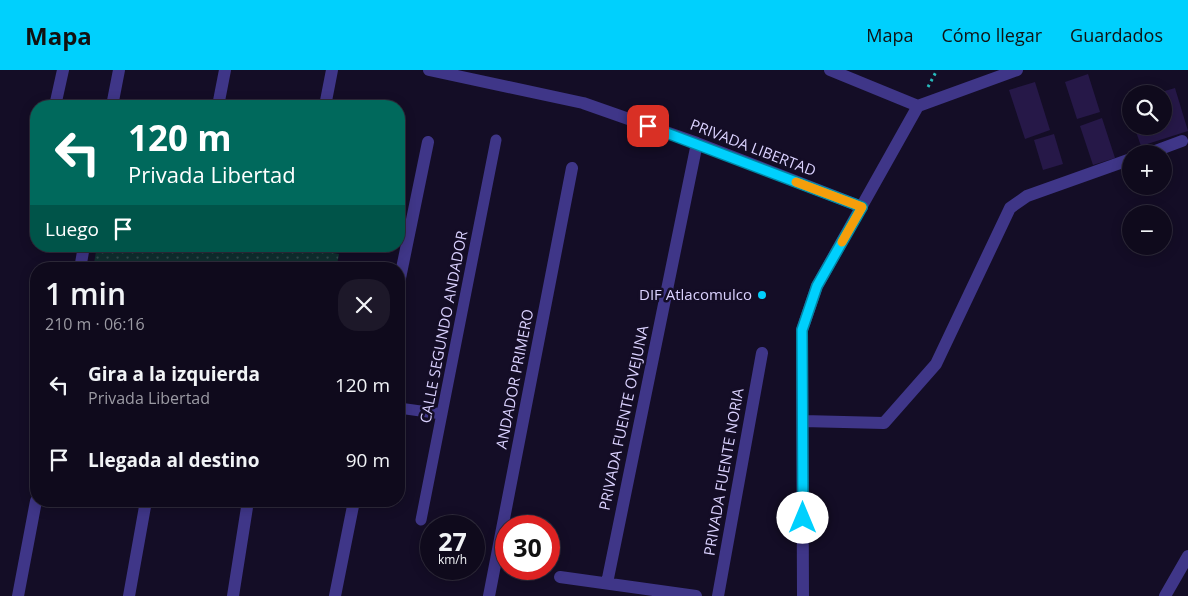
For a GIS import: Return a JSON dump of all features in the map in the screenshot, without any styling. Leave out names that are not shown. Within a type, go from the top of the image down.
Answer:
[{"type":"street","points":[[56,100],[63,70]]},
{"type":"street","points":[[113,100],[120,70]]},
{"type":"street","points":[[219,100],[225,70]]},
{"type":"street","points":[[326,100],[332,70]]},
{"type":"street","name":"PRIVADA LIBERTAD","points":[[429,70],[583,103],[697,143],[862,207]]},
{"type":"street","points":[[830,70],[918,106]]},
{"type":"street","points":[[803,596],[802,330],[817,286],[918,106],[1017,70]]},
{"type":"street","name":"CALLE SEGUNDO ANDADOR","points":[[422,515],[496,140]]},
{"type":"street","points":[[1171,145],[1182,141]]},
{"type":"street","points":[[403,262],[428,142]]},
{"type":"street","name":"PRIVADA FUENTE OVEJUNA","points":[[607,583],[697,143]]},
{"type":"street","points":[[803,421],[884,423],[936,364],[1010,208],[1027,196],[1122,162]]},
{"type":"street","name":"ANDADOR PRIMERO","points":[[489,596],[572,168]]},
{"type":"street","name":"PRIVADA FUENTE NORIA","points":[[718,596],[762,353]]},
{"type":"street","points":[[405,409],[442,414]]},
{"type":"street","points":[[18,596],[35,507]]},
{"type":"street","points":[[129,596],[145,507]]},
{"type":"street","points":[[233,596],[247,507]]},
{"type":"street","points":[[335,596],[353,507]]},
{"type":"street","points":[[1164,596],[1188,556]]},
{"type":"street","points":[[560,577],[696,596]]},
{"type":"green space","points":[[96,252],[328,252],[339,254],[337,262],[94,262]]},
{"type":"building","points":[[1088,74],[1100,112],[1077,119],[1065,82]]},
{"type":"building","points":[[1035,82],[1050,130],[1025,139],[1009,90]]},
{"type":"building","points":[[1175,88],[1188,131],[1141,145],[1137,135],[1172,135],[1172,89]]},
{"type":"building","points":[[1102,118],[1115,158],[1093,165],[1080,126]]},
{"type":"building","points":[[1054,134],[1063,164],[1043,170],[1034,140]]},
{"type":"slow traffic","points":[[796,182],[862,207],[842,242]]},
{"type":"place","name":"DIF Atlacomulco","points":[[762,295]]},
{"type":"route","points":[[648,126],[862,207],[817,286],[802,330],[803,518]]}]
